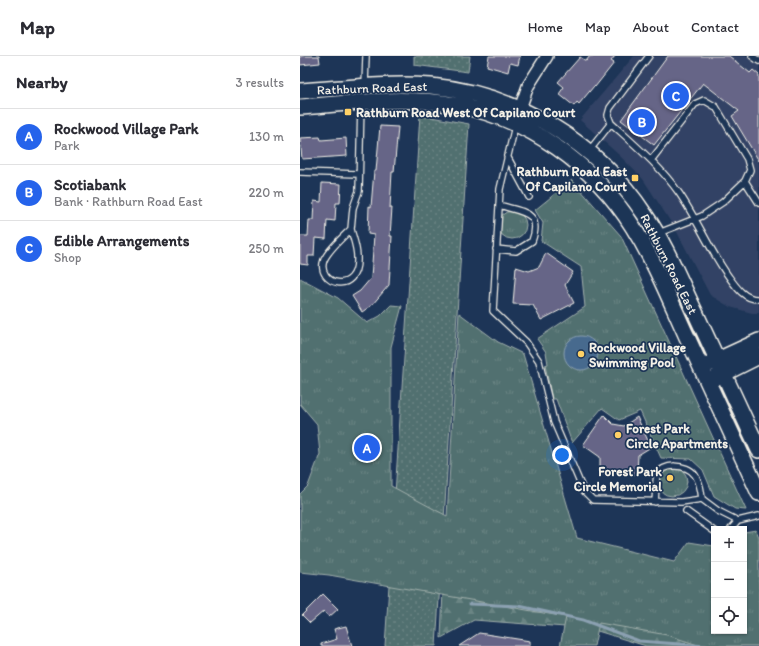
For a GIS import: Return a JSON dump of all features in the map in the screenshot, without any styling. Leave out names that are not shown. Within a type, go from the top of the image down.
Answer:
[{"type":"street","points":[[518,116],[528,86],[547,56]]},
{"type":"street","name":"Rathburn Road East","points":[[300,91],[410,85],[457,90],[473,93],[518,116],[554,127],[624,187],[657,234],[759,450]]},
{"type":"street","name":"Rathburn Road East","points":[[300,107],[361,102],[418,100],[456,105],[489,113],[518,116],[558,149],[590,171],[623,212],[641,240],[759,493]]},
{"type":"street","points":[[720,367],[759,341]]},
{"type":"street","points":[[701,368],[720,367],[759,356]]},
{"type":"lane","points":[[365,87],[366,56]]},
{"type":"lane","points":[[650,56],[610,108],[608,115],[611,123],[652,159],[680,194],[693,218],[736,286],[746,296],[753,300],[759,299]]},
{"type":"lane","points":[[752,56],[759,61]]},
{"type":"lane","points":[[641,240],[693,218],[702,216],[724,202],[745,181],[750,170],[747,159],[716,107],[704,100],[695,104],[652,159]]},
{"type":"lane","points":[[351,229],[330,251],[324,262],[325,274],[336,283],[348,281],[356,272],[357,256],[351,229],[353,208],[359,191],[358,174],[362,127],[361,102]]},
{"type":"lane","points":[[518,116],[500,190],[493,311],[526,342],[539,361],[554,422],[583,490],[593,500],[682,502],[702,499]]},
{"type":"lane","points":[[589,156],[611,123]]},
{"type":"lane","points":[[508,156],[529,197]]},
{"type":"lane","points":[[300,172],[358,174]]},
{"type":"lane","points":[[745,181],[759,203]]},
{"type":"lane","points":[[496,249],[516,250],[532,241],[536,229],[532,217],[521,211],[499,205]]},
{"type":"lane","points":[[656,502],[656,478],[660,472],[671,466],[685,467],[694,473],[700,485],[702,499],[718,511],[738,521]]},
{"type":"lane","points":[[686,511],[711,529]]},
{"type":"lane","points":[[734,526],[738,521],[759,516]]},
{"type":"shaded area","points":[[634,56],[759,56],[759,313],[752,313],[730,307],[710,295],[676,230],[643,179],[580,120]]},
{"type":"shaded area","name":"Rockwood Village Swimming Pool","points":[[578,336],[584,336],[593,341],[597,347],[597,359],[593,365],[584,370],[578,370],[569,365],[564,356],[564,350],[569,341]]},
{"type":"green space","points":[[414,56],[470,56],[468,72],[414,65]]},
{"type":"green space","points":[[420,115],[469,124],[436,646],[385,646]]},
{"type":"green space","points":[[572,180],[621,236],[746,510],[735,509],[714,496],[703,470],[691,459],[661,458],[640,411],[619,420],[602,408],[572,443],[556,399],[552,399],[545,365],[548,364],[546,352],[537,339],[585,307],[581,267],[541,241],[543,223],[535,210]]},
{"type":"green space","points":[[512,211],[522,215],[526,225],[522,235],[512,239],[502,235],[498,225],[502,215]]},
{"type":"green space","points":[[300,278],[338,298],[367,323],[380,316],[391,305],[402,306],[391,347],[391,486],[447,516],[459,313],[498,342],[523,354],[577,538],[674,562],[689,542],[711,546],[711,634],[747,634],[747,532],[756,530],[759,537],[759,646],[701,646],[667,635],[599,623],[594,646],[560,646],[566,617],[329,575],[300,572],[300,494],[308,486],[320,454],[317,424],[300,404]]},
{"type":"green space","points":[[672,466],[682,471],[687,481],[682,491],[672,496],[662,491],[657,481],[662,471]]},
{"type":"green space","points":[[443,590],[711,631],[711,634],[747,634],[759,646],[646,646],[591,629],[474,620],[441,638]]},
{"type":"building","points":[[300,56],[319,56],[320,63],[300,65]]},
{"type":"building","points":[[489,56],[520,56],[518,65],[510,63],[508,72],[487,66]]},
{"type":"building","points":[[590,56],[615,56],[611,61],[614,63],[595,87],[594,86],[579,104],[577,102],[574,106],[559,94],[564,87],[558,82],[580,57],[586,61]]},
{"type":"building","points":[[668,56],[729,56],[750,73],[753,70],[759,75],[759,161],[732,116],[739,111],[703,83],[654,145],[621,120]]},
{"type":"building","points":[[380,126],[398,127],[394,172],[392,172],[390,236],[392,236],[389,285],[372,305],[362,312],[352,296],[360,291],[371,278],[374,235],[368,234],[369,206],[371,207]]},
{"type":"building","points":[[320,137],[321,140],[346,138],[347,156],[302,159],[300,138]]},
{"type":"building","points":[[322,183],[341,184],[340,203],[336,203],[335,221],[327,220],[326,239],[315,238],[314,256],[308,256],[308,265],[300,264],[300,236],[308,236],[309,220],[313,220],[314,201],[321,202]]},
{"type":"building","points":[[546,253],[573,272],[565,285],[574,303],[541,320],[533,305],[513,304],[516,267],[529,271],[539,267]]},
{"type":"building","name":"Forest Park Circle Apartments","points":[[604,415],[613,424],[624,426],[637,417],[651,447],[638,455],[637,474],[600,474],[600,457],[583,445]]},
{"type":"building","points":[[323,594],[338,609],[329,617],[324,611],[310,623],[302,615]]},
{"type":"building","points":[[346,626],[352,646],[321,646],[321,644],[337,639],[334,629]]},
{"type":"building","points":[[479,633],[530,641],[530,646],[459,646]]},
{"type":"waterway","points":[[470,604],[519,606],[583,620],[639,641],[706,646]]},
{"type":"place","name":"Edible Arrangements","points":[[676,96]]},
{"type":"place","name":"Rathburn Road West Of Capilano Court","points":[[348,112]]},
{"type":"place","name":"Scotiabank","points":[[642,122]]},
{"type":"place","name":"Rathburn Road East Of Capilano Court","points":[[635,178]]},
{"type":"place","name":"Rockwood Village Swimming Pool","points":[[581,354]]},
{"type":"place","name":"Forest Park Circle Apartments","points":[[618,435]]},
{"type":"place","name":"Rockwood Village Park","points":[[367,448]]},
{"type":"place","name":"Forest Park Circle Memorial","points":[[670,478]]}]
